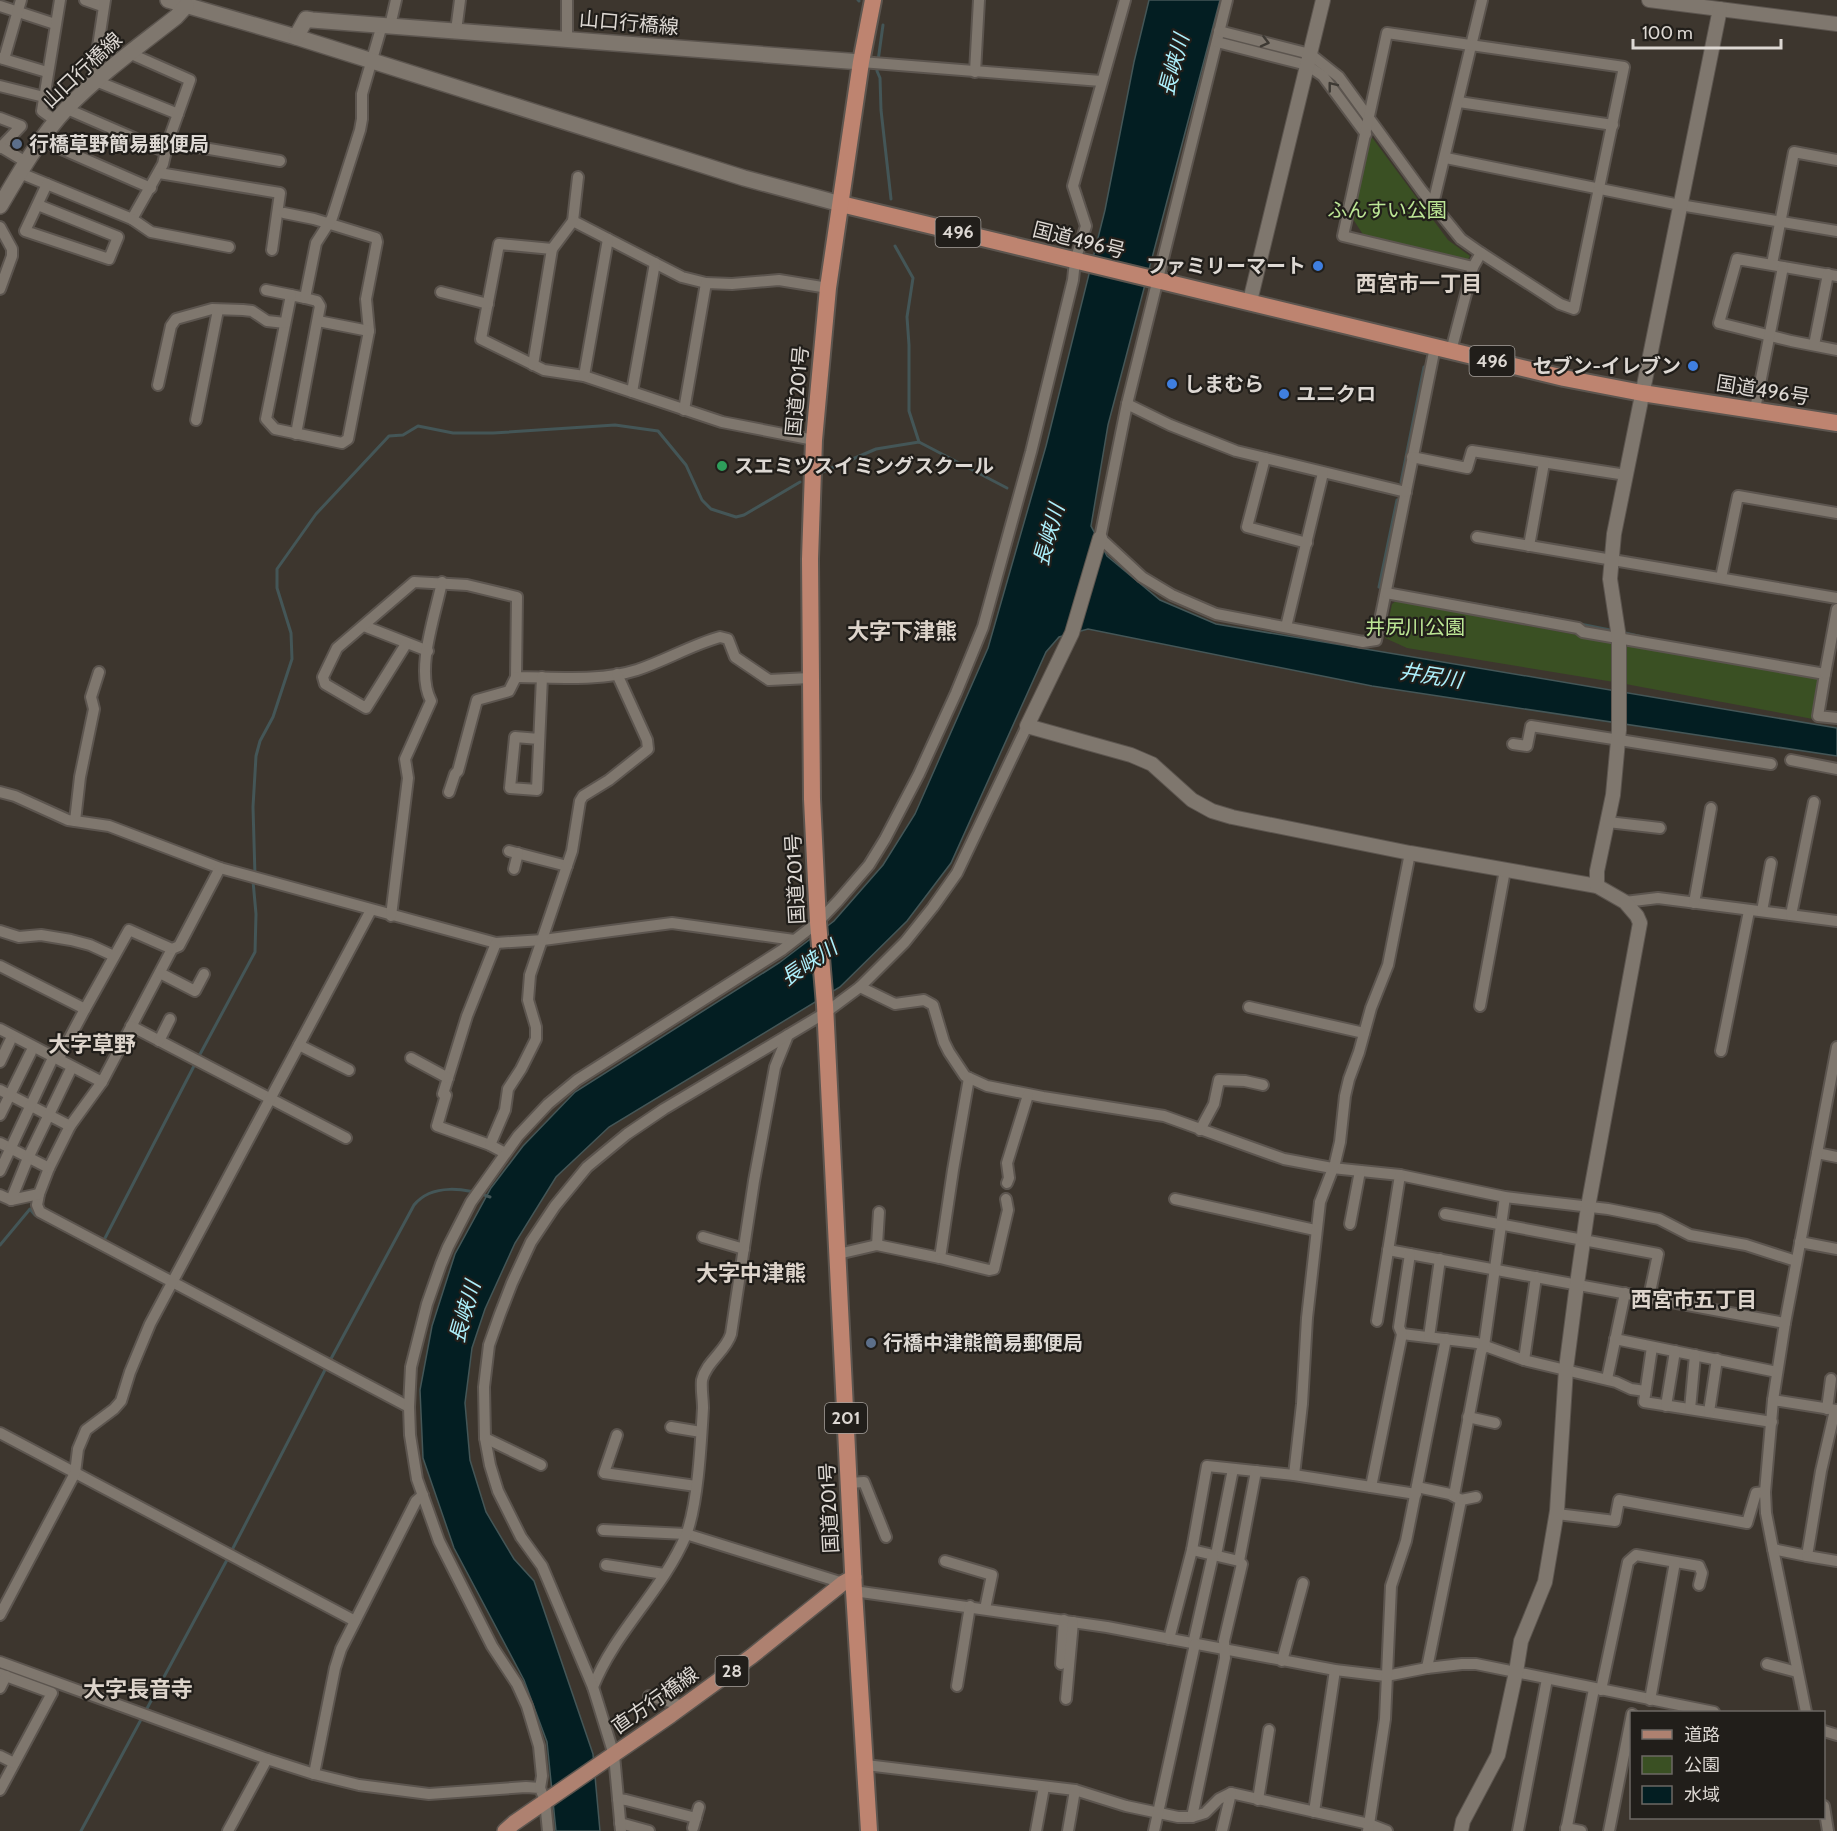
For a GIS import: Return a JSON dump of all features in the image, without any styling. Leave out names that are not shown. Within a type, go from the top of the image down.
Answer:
[{"type":"highway","name":"国道201号","points":[[869,1831],[866,1765],[850,1584],[849,1483],[838,1254],[812,799],[810,559],[813,440],[828,288],[861,62],[873,0]]},
{"type":"highway","name":"国道496号","points":[[841,204],[1564,378],[1642,393],[1837,423]]},
{"type":"main road","points":[[168,0],[188,3],[744,178],[841,204]]},
{"type":"main road","name":"山口行橋線","points":[[0,206],[41,140],[67,109],[129,53],[176,17],[188,3]]},
{"type":"main road","name":"山口行橋線","points":[[296,37],[306,19],[861,62]]},
{"type":"main road","name":"直方行橋線","points":[[505,1831],[546,1795],[611,1757],[850,1584]]},
{"type":"street","points":[[21,0],[2,58],[47,72]]},
{"type":"street","points":[[56,121],[42,111],[60,0]]},
{"type":"street","points":[[85,0],[104,3],[94,73],[96,81],[178,114]]},
{"type":"street","points":[[305,298],[316,243],[332,218],[362,124],[362,94],[372,61],[396,0]]},
{"type":"street","points":[[456,31],[460,0]]},
{"type":"street","points":[[567,0],[567,39]]},
{"type":"street","points":[[975,72],[979,0]]},
{"type":"street","points":[[548,1831],[546,1795],[538,1746],[527,1706],[517,1684],[488,1639],[439,1541],[417,1479],[409,1407],[411,1367],[427,1305],[448,1247],[471,1202],[505,1153],[548,1104],[577,1080],[818,925],[869,865],[900,815],[956,693],[983,627],[1031,452],[1073,280],[1075,261],[1086,226],[1074,186],[1125,0]]},
{"type":"street","points":[[649,1831],[621,1827],[611,1757],[593,1687],[542,1566],[521,1537],[498,1491],[485,1438],[484,1387],[489,1345],[512,1283],[531,1242],[555,1206],[587,1167],[627,1134],[664,1109],[788,1035],[860,987],[904,942],[957,873],[1072,633],[1100,538],[1154,280],[1227,0]]},
{"type":"street","points":[[1250,301],[1323,0]]},
{"type":"street","points":[[1433,204],[1446,158],[1482,0]]},
{"type":"street","points":[[1649,0],[1837,24]]},
{"type":"street","points":[[0,6],[55,24]]},
{"type":"street","points":[[1597,886],[1596,879],[1613,795],[1618,735],[1619,638],[1612,600],[1610,559],[1720,9]]},
{"type":"street","points":[[1218,36],[1309,59],[1339,77],[1369,119],[1422,191],[1461,239],[1560,304],[1574,309],[1624,67],[1387,33],[1369,119],[1366,134],[1343,236],[1473,267]]},
{"type":"street","points":[[129,53],[190,80],[159,173],[132,219]]},
{"type":"street","points":[[1309,59],[1366,134]]},
{"type":"street","points":[[861,62],[1101,81]]},
{"type":"street","points":[[0,86],[44,98]]},
{"type":"street","points":[[1459,102],[1612,125]]},
{"type":"street","points":[[67,109],[167,147],[280,161]]},
{"type":"street","points":[[0,118],[21,126],[0,148],[47,184],[132,219],[151,232],[229,247]]},
{"type":"street","points":[[41,140],[151,188]]},
{"type":"street","points":[[1755,409],[1778,266],[1780,221],[1794,152],[1837,160]]},
{"type":"street","points":[[1446,158],[1680,205],[1837,231]]},
{"type":"street","points":[[159,173],[280,193],[272,250]]},
{"type":"street","points":[[533,365],[552,249],[573,221],[578,177]]},
{"type":"street","points":[[38,206],[118,237],[108,259],[25,231],[47,184]]},
{"type":"street","points":[[284,213],[314,219],[376,238],[366,299],[369,331],[348,439],[342,443],[275,429],[266,419],[291,296]]},
{"type":"street","points":[[573,221],[682,277],[706,283],[732,284],[779,280],[828,288]]},
{"type":"street","points":[[0,227],[12,249],[12,256],[0,290]]},
{"type":"street","points":[[584,376],[608,239]]},
{"type":"street","points":[[552,249],[499,244],[481,339],[544,370],[584,376],[684,410],[742,426],[813,440]]},
{"type":"street","points":[[1100,538],[1142,577],[1172,595],[1216,614],[1363,642],[1376,640],[1413,458],[1443,349],[1473,267],[1481,253]]},
{"type":"street","points":[[1814,345],[1833,275],[1737,259],[1719,323],[1768,335],[1814,345],[1837,350]]},
{"type":"street","points":[[632,392],[655,263]]},
{"type":"street","points":[[684,410],[706,283]]},
{"type":"street","points":[[266,290],[316,301],[320,306],[296,434]]},
{"type":"street","points":[[441,292],[488,304]]},
{"type":"street","points":[[158,385],[171,326],[176,318],[212,309],[252,311],[267,321],[285,323]]},
{"type":"street","points":[[196,420],[218,310]]},
{"type":"street","points":[[318,321],[369,331]]},
{"type":"street","points":[[1127,404],[1170,425],[1236,451],[1406,492]]},
{"type":"street","points":[[1413,458],[1467,468],[1472,451],[1626,475]]},
{"type":"street","points":[[1265,458],[1247,527],[1307,543]]},
{"type":"street","points":[[1528,546],[1544,463]]},
{"type":"street","points":[[1286,627],[1323,473]]},
{"type":"street","points":[[1721,578],[1738,496],[1837,513]]},
{"type":"street","points":[[1478,537],[1837,598]]},
{"type":"street","points":[[406,644],[366,708],[325,684],[323,677],[337,648],[414,582],[467,585],[517,597],[516,677],[509,691],[477,700],[458,771],[449,792]]},
{"type":"street","points":[[391,916],[408,778],[405,759],[431,701],[424,681],[442,582]]},
{"type":"street","points":[[1386,593],[1578,628],[1583,632],[1825,674]]},
{"type":"street","points":[[1837,609],[1818,716],[1837,718]]},
{"type":"street","points":[[364,626],[428,651]]},
{"type":"street","points":[[516,677],[587,677],[617,674],[637,670],[720,637],[728,639],[735,657],[769,680],[810,678]]},
{"type":"street","points":[[75,821],[82,768],[94,709],[91,697],[99,672]]},
{"type":"street","points":[[490,1145],[505,1110],[508,1089],[536,1039],[537,1032],[530,1010],[528,986],[532,966],[543,940],[572,850],[580,801],[583,796],[609,780],[648,748],[617,674]]},
{"type":"street","points":[[539,739],[515,737],[510,788],[537,790],[542,677]]},
{"type":"street","points":[[1027,726],[1131,755],[1152,764],[1180,791],[1212,811],[1253,822],[1410,854],[1597,886],[1625,902],[1640,923],[1640,933],[1588,1207],[1566,1369],[1557,1514],[1545,1582],[1521,1641],[1498,1755],[1468,1812],[1461,1831]]},
{"type":"street","points":[[1513,744],[1527,746],[1531,726],[1618,735],[1772,764]]},
{"type":"street","points":[[1791,760],[1837,769]]},
{"type":"street","points":[[0,792],[15,796],[68,820],[110,826],[220,868],[496,943],[543,940],[672,923],[794,940]]},
{"type":"street","points":[[1791,915],[1814,802]]},
{"type":"street","points":[[1694,903],[1711,808]]},
{"type":"street","points":[[1608,822],[1660,828]]},
{"type":"street","points":[[514,869],[513,852],[567,866]]},
{"type":"street","points":[[1294,1475],[1315,1230],[1320,1202],[1340,1142],[1345,1096],[1371,1008],[1388,965],[1410,854]]},
{"type":"street","points":[[1762,910],[1771,863]]},
{"type":"street","points":[[220,868],[179,946],[172,949],[102,1082],[70,1126],[49,1168],[37,1205],[40,1212],[409,1407]]},
{"type":"street","points":[[1480,1006],[1505,870]]},
{"type":"street","points":[[1625,902],[1658,898],[1837,921]]},
{"type":"street","points":[[0,1615],[75,1473],[81,1439],[86,1430],[121,1401],[150,1324],[371,910]]},
{"type":"street","points":[[1721,1051],[1749,911]]},
{"type":"street","points":[[0,1171],[5,1146],[129,930],[172,949]]},
{"type":"street","points":[[0,931],[20,937],[41,934],[71,940],[90,945],[114,956]]},
{"type":"street","points":[[496,943],[467,1016],[443,1094],[446,1095],[436,1126],[490,1145],[505,1153]]},
{"type":"street","points":[[0,966],[85,1009]]},
{"type":"street","points":[[160,973],[195,991],[204,974]]},
{"type":"street","points":[[860,987],[895,1004],[924,1000],[933,1005],[944,1042],[965,1076],[987,1086],[1028,1095],[1164,1116],[1284,1159],[1332,1168],[1400,1175],[1505,1197],[1588,1207],[1659,1219],[1690,1235],[1746,1245],[1796,1261]]},
{"type":"street","points":[[1249,1007],[1364,1033]]},
{"type":"street","points":[[159,1041],[170,1019]]},
{"type":"street","points":[[131,1026],[346,1138]]},
{"type":"street","points":[[0,1029],[55,1060],[102,1082]]},
{"type":"street","points":[[593,1687],[609,1654],[664,1574],[686,1533],[696,1486],[701,1432],[702,1380],[729,1341],[754,1181],[775,1067],[788,1035]]},
{"type":"street","points":[[0,1062],[5,1039],[31,1052],[55,1060],[85,1079]]},
{"type":"street","points":[[299,1046],[349,1070]]},
{"type":"street","points":[[1806,1711],[1766,1513],[1765,1492],[1777,1372],[1837,1047]]},
{"type":"street","points":[[0,1115],[5,1092],[31,1052]]},
{"type":"street","points":[[411,1059],[448,1078]]},
{"type":"street","points":[[10,1200],[70,1071]]},
{"type":"street","points":[[940,1258],[969,1078]]},
{"type":"street","points":[[1200,1130],[1215,1104],[1219,1080],[1245,1081],[1263,1085]]},
{"type":"street","points":[[5,1092],[70,1126]]},
{"type":"street","points":[[1007,1183],[1009,1178],[1007,1163],[1028,1095]]},
{"type":"street","points":[[316,1137],[322,1126]]},
{"type":"street","points":[[5,1146],[49,1168]]},
{"type":"street","points":[[1817,1153],[1837,1156]]},
{"type":"street","points":[[1350,1224],[1360,1171]]},
{"type":"street","points":[[1377,1321],[1400,1175]]},
{"type":"street","points":[[0,1195],[10,1200],[39,1194]]},
{"type":"street","points":[[1427,1668],[1458,1497],[1468,1417],[1484,1346],[1505,1197]]},
{"type":"street","points":[[838,1254],[877,1245],[989,1270],[994,1269],[1008,1210],[1006,1199]]},
{"type":"street","points":[[1175,1199],[1315,1230]]},
{"type":"street","points":[[877,1245],[879,1212]]},
{"type":"street","points":[[1445,1214],[1658,1254],[1649,1298]]},
{"type":"street","points":[[703,1237],[744,1249]]},
{"type":"street","points":[[1800,1242],[1837,1249]]},
{"type":"street","points":[[1388,1250],[1785,1323]]},
{"type":"street","points":[[1371,1487],[1402,1334],[1399,1327],[1410,1254]]},
{"type":"street","points":[[1429,1337],[1440,1258]]},
{"type":"street","points":[[1524,1360],[1536,1276]]},
{"type":"street","points":[[1607,1379],[1625,1293]]},
{"type":"street","points":[[1402,1334],[1478,1343],[1524,1360],[1607,1379],[1631,1389],[1645,1391]]},
{"type":"street","points":[[1615,1339],[1777,1372]]},
{"type":"street","points":[[1368,1827],[1385,1719],[1391,1586],[1406,1541],[1446,1340]]},
{"type":"street","points":[[1652,1347],[1644,1402],[1772,1422]]},
{"type":"street","points":[[1666,1406],[1675,1352]]},
{"type":"street","points":[[1690,1409],[1695,1355]]},
{"type":"street","points":[[1709,1412],[1717,1359]]},
{"type":"street","points":[[1807,1556],[1833,1409],[1829,1378]]},
{"type":"street","points":[[1773,1400],[1833,1409]]},
{"type":"street","points":[[1468,1417],[1495,1423]]},
{"type":"street","points":[[671,1427],[701,1432]]},
{"type":"street","points":[[0,1433],[355,1621]]},
{"type":"street","points":[[617,1435],[604,1473],[696,1486]]},
{"type":"street","points":[[485,1438],[541,1465]]},
{"type":"street","points":[[1169,1639],[1192,1550],[1208,1466],[1294,1475],[1371,1487],[1476,1497]]},
{"type":"street","points":[[1154,1831],[1233,1469]]},
{"type":"street","points":[[1192,1817],[1225,1650],[1224,1641],[1242,1564],[1239,1561],[1256,1471]]},
{"type":"street","points":[[849,1483],[864,1482],[886,1537]]},
{"type":"street","points":[[1557,1514],[1614,1521],[1619,1500],[1747,1523],[1756,1493],[1765,1492]]},
{"type":"street","points":[[314,1774],[340,1650],[416,1501],[423,1495]]},
{"type":"street","points":[[603,1530],[686,1533],[850,1584],[985,1609],[1069,1621],[1335,1670],[1386,1676],[1462,1664],[1516,1672],[1704,1711]]},
{"type":"street","points":[[1773,1549],[1837,1561]]},
{"type":"street","points":[[1192,1550],[1239,1561]]},
{"type":"street","points":[[1581,1831],[1566,1830],[1628,1562],[1636,1556],[1698,1566],[1702,1573],[1699,1585]]},
{"type":"street","points":[[945,1561],[992,1575],[985,1609]]},
{"type":"street","points":[[1650,1700],[1675,1562]]},
{"type":"street","points":[[606,1565],[664,1574]]},
{"type":"street","points":[[1282,1660],[1302,1583]]},
{"type":"street","points":[[957,1686],[970,1606]]},
{"type":"street","points":[[1060,1664],[1069,1621]]},
{"type":"street","points":[[1066,1699],[1069,1621]]},
{"type":"street","points":[[0,1662],[267,1759],[359,1785],[429,1794],[526,1787],[546,1795]]},
{"type":"street","points":[[1767,1664],[1797,1672]]},
{"type":"street","points":[[1314,1812],[1335,1670]]},
{"type":"street","points":[[0,1689],[3,1675],[52,1693],[0,1790]]},
{"type":"street","points":[[1518,1831],[1547,1679]]},
{"type":"street","points":[[649,1696],[684,1706]]},
{"type":"street","points":[[1632,1711],[1635,1696]]},
{"type":"street","points":[[1609,1831],[1630,1723]]},
{"type":"street","points":[[1258,1800],[1269,1730]]},
{"type":"street","points":[[0,1756],[14,1763]]},
{"type":"street","points":[[228,1831],[267,1759]]},
{"type":"street","points":[[866,1765],[1075,1790],[1158,1814],[1192,1817],[1204,1813],[1219,1799],[1231,1793],[1387,1831]]},
{"type":"street","points":[[1036,1831],[1044,1787]]},
{"type":"street","points":[[1068,1831],[1075,1790]]},
{"type":"street","points":[[1222,1831],[1231,1793]]},
{"type":"street","points":[[618,1799],[696,1818]]},
{"type":"street","points":[[1825,1812],[1828,1831]]},
{"type":"green space","name":"ふんすい公園","points":[[1371,136],[1448,240],[1470,256],[1466,263],[1364,236],[1353,219]]},
{"type":"green space","name":"井尻川公園","points":[[1396,601],[1635,646],[1816,676],[1819,680],[1813,719],[1620,683],[1407,648],[1385,638],[1392,604]]},
{"type":"water","points":[[1149,0],[1220,0],[1108,425],[1091,526],[1107,556],[1160,600],[1216,624],[1837,728],[1837,756],[1372,686],[1088,629],[1059,637],[1046,652],[951,863],[907,921],[840,987],[609,1127],[556,1177],[515,1243],[485,1309],[472,1348],[465,1403],[470,1460],[486,1512],[514,1559],[534,1581],[593,1754],[600,1831],[556,1831],[547,1742],[524,1680],[454,1548],[423,1458],[420,1390],[432,1326],[455,1254],[491,1188],[523,1146],[575,1092],[779,963],[834,921],[883,865],[915,814],[988,648],[1046,446],[1105,210],[1134,62]]},
{"type":"waterway","points":[[878,61],[883,25]]},
{"type":"waterway","points":[[877,67],[880,78],[881,110],[891,199]]},
{"type":"waterway","points":[[895,246],[913,278],[907,317],[909,411],[919,442]]},
{"type":"waterway","points":[[1401,482],[1424,367]]},
{"type":"waterway","points":[[255,876],[253,807],[256,756],[260,741],[273,717],[292,659],[291,633],[277,588],[277,569],[316,514],[389,436],[403,435],[418,426],[453,433],[493,433],[615,425],[658,431],[686,465],[702,500],[711,509],[736,517],[744,515],[800,482]]},
{"type":"waterway","points":[[820,473],[876,449],[919,442],[1007,488]]},
{"type":"waterway","points":[[1385,588],[1379,587],[1397,500]]},
{"type":"waterway","points":[[1430,596],[1553,618]]},
{"type":"waterway","points":[[1580,624],[1615,631]]},
{"type":"waterway","points":[[1621,632],[1647,638]]},
{"type":"waterway","points":[[198,1058],[255,952],[256,914],[253,881]]},
{"type":"waterway","points":[[103,1242],[195,1064]]},
{"type":"waterway","points":[[231,1552],[326,1368],[414,1205],[421,1198],[440,1190],[471,1191],[490,1197]]},
{"type":"waterway","points":[[0,1245],[30,1209],[35,1215],[99,1249],[100,1247]]},
{"type":"waterway","points":[[81,1831],[228,1558]]},
{"type":"place","name":"行橋草野簡易郵便局","points":[[17,144]]},
{"type":"place","name":"ファミリーマート","points":[[1318,266]]},
{"type":"place","name":"セブン-イレブン","points":[[1693,366]]},
{"type":"place","name":"しまむら","points":[[1172,384]]},
{"type":"place","name":"ユニクロ","points":[[1284,394]]},
{"type":"place","name":"スエミツスイミングスクール","points":[[722,466]]},
{"type":"place","name":"行橋中津熊簡易郵便局","points":[[871,1343]]},
{"type":"district","name":"西宮市一丁目","points":[[1419,284]]},
{"type":"district","name":"大字下津熊","points":[[902,631]]},
{"type":"district","name":"大字草野","points":[[92,1044]]},
{"type":"district","name":"大字中津熊","points":[[751,1273]]},
{"type":"district","name":"西宮市五丁目","points":[[1694,1300]]},
{"type":"district","name":"大字長音寺","points":[[138,1689]]},
{"type":"water label","name":"長峡川","points":[[1174,65]]},
{"type":"water label","name":"長峡川","points":[[1049,535]]},
{"type":"water label","name":"井尻川","points":[[1431,676]]},
{"type":"water label","name":"長峡川","points":[[809,963]]},
{"type":"water label","name":"長峡川","points":[[465,1312]]}]
